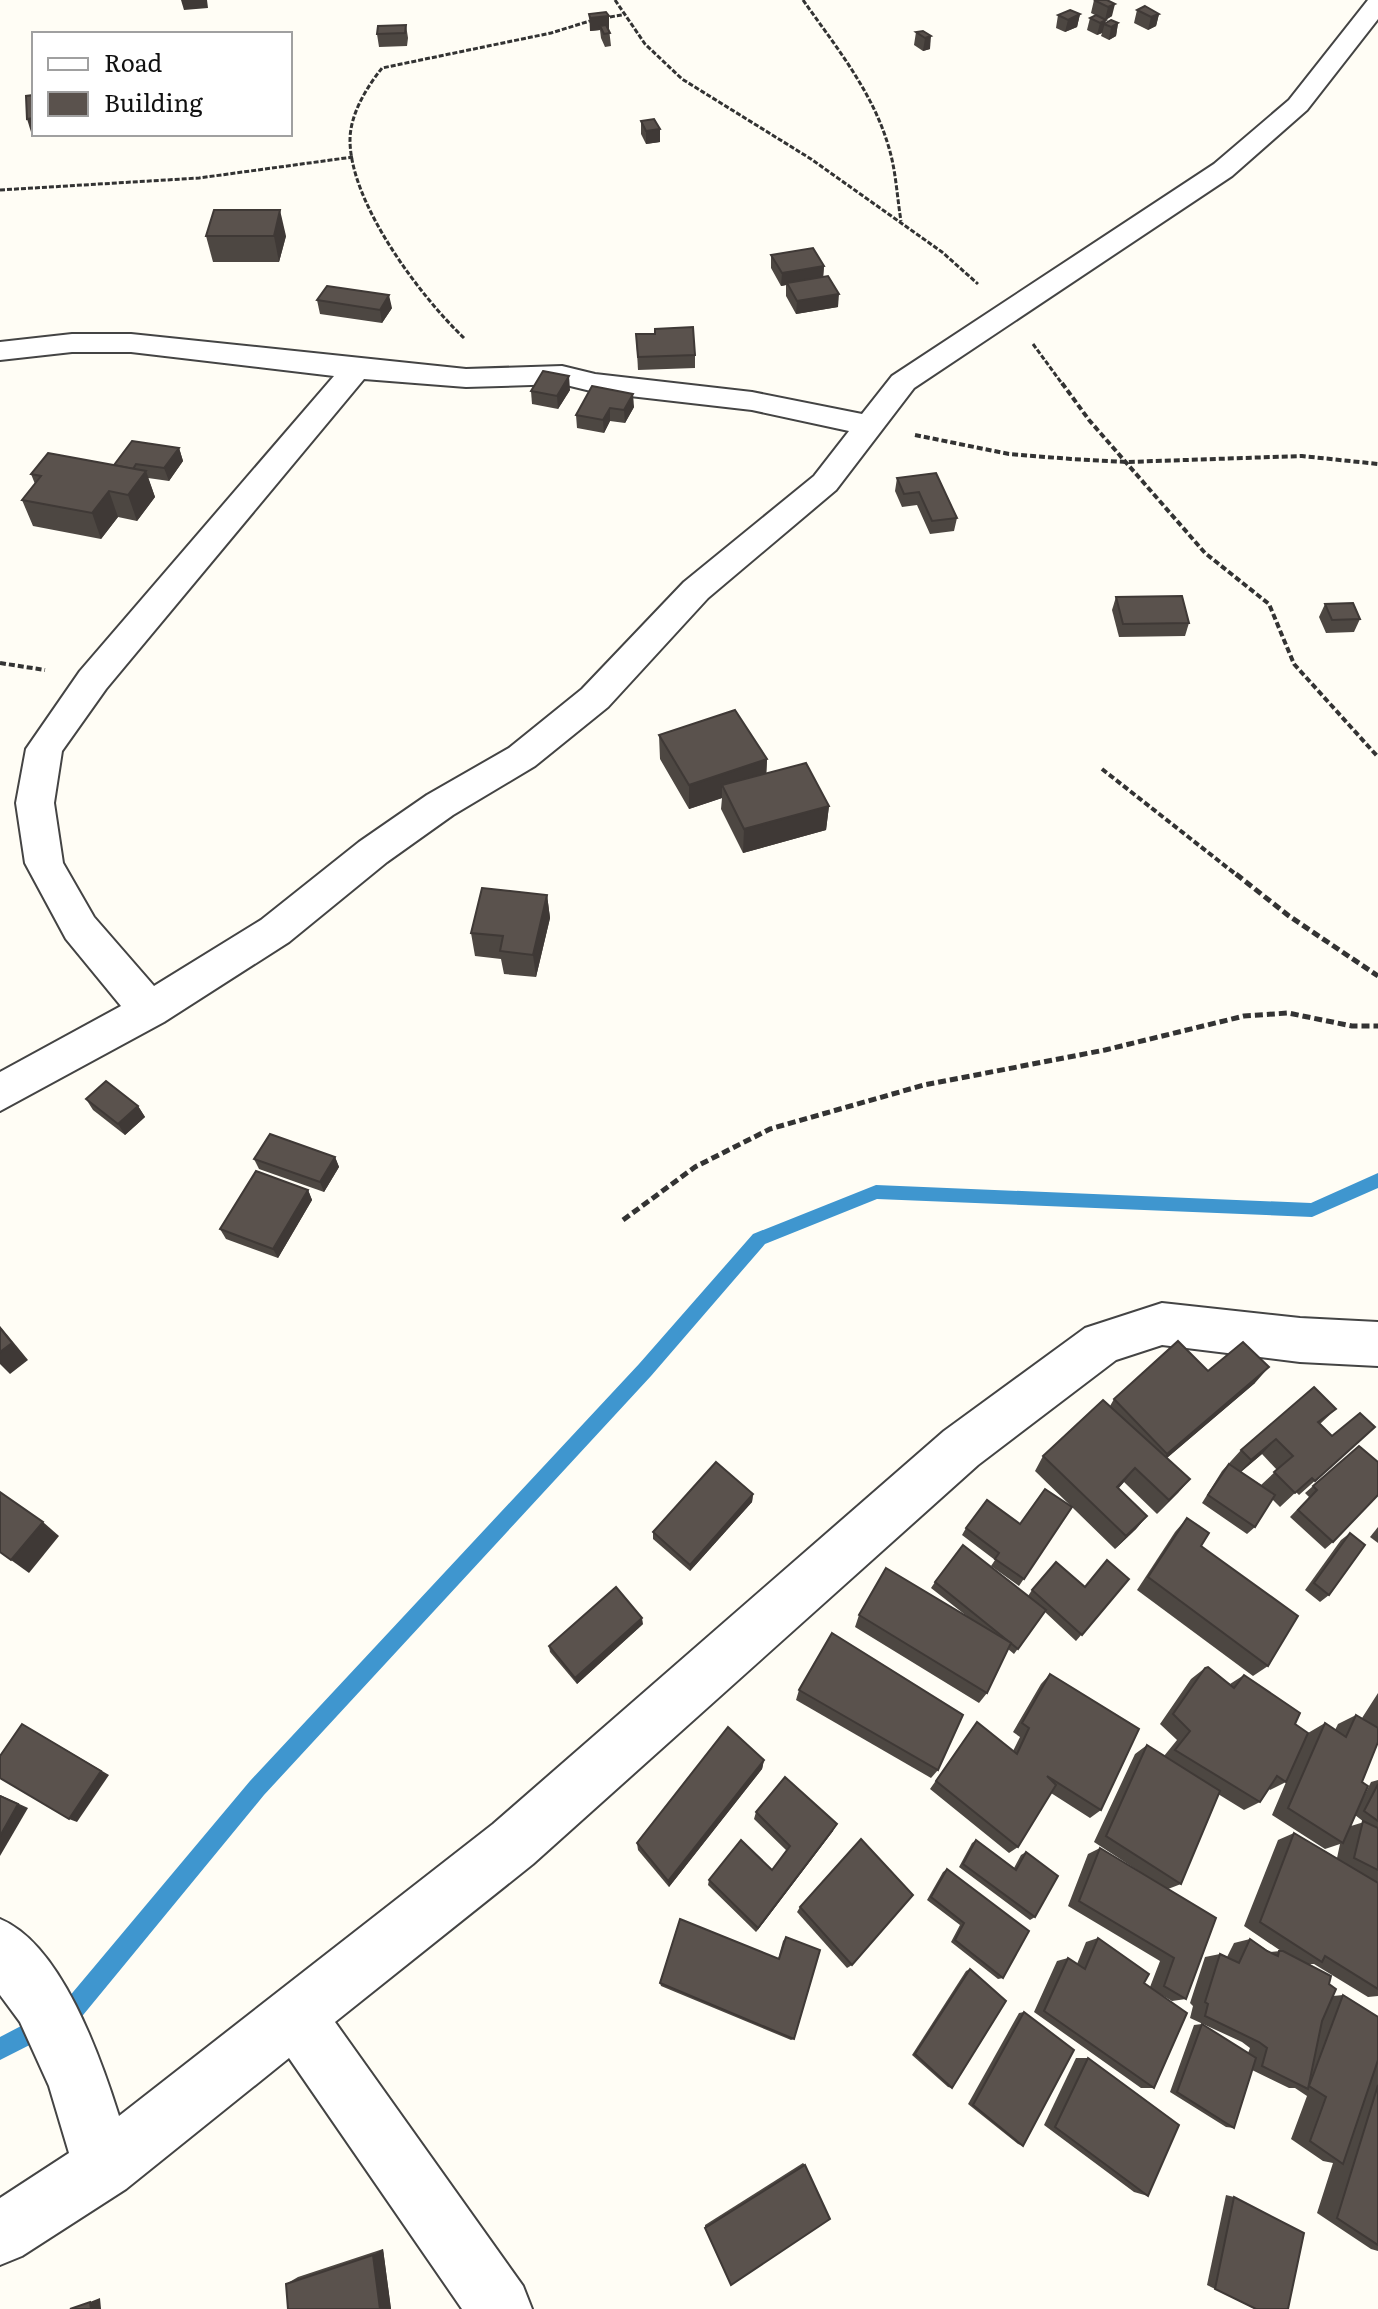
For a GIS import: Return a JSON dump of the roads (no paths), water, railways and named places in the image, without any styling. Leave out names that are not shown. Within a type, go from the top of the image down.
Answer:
[{"type":"street","points":[[0,1093],[149,1010],[275,931],[373,852],[440,805],[535,747],[595,698],[696,590],[825,483],[903,382],[1009,315],[1068,271],[1223,170],[1298,105],[1378,3]]},
{"type":"street","points":[[0,351],[72,343],[131,343],[356,369],[466,378],[562,375],[595,383],[752,401],[867,425]]},
{"type":"street","points":[[149,1010],[80,928],[44,863],[35,803],[44,749],[93,680],[356,369]]},
{"type":"street","points":[[0,2234],[104,2167],[297,2018],[513,1844],[961,1448],[1102,1343],[1162,1324],[1300,1340],[1378,1344]]},
{"type":"street","points":[[0,1948],[41,2001],[78,2081],[104,2167]]},
{"type":"street","points":[[297,2018],[500,2309]]},
{"type":"waterway","points":[[0,2049],[71,2012],[257,1788],[645,1370],[759,1239],[876,1192],[1312,1210],[1378,1180]]}]
